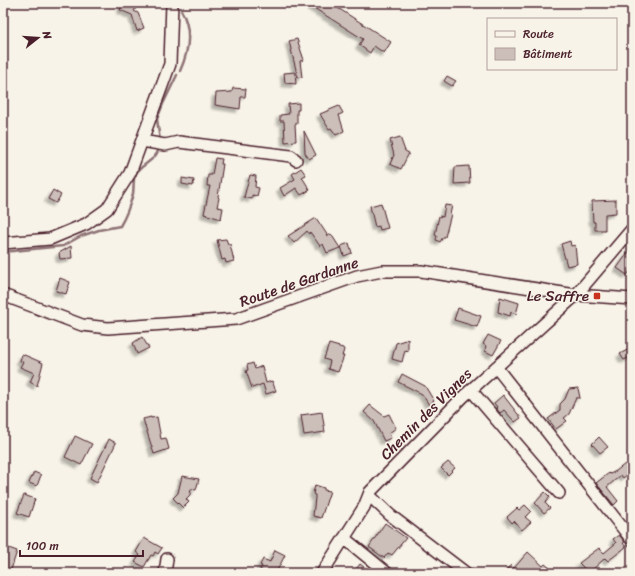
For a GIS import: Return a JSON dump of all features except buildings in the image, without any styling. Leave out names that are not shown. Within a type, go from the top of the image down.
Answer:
[{"type":"street","points":[[3,243],[50,239],[86,224],[107,209],[130,173],[170,64],[172,3]]},
{"type":"street","points":[[142,141],[160,144],[179,142],[240,149],[291,156],[296,160]]},
{"type":"street","name":"Chemin des Vignes","points":[[322,573],[364,507],[375,486],[471,390],[576,295],[632,230]]},
{"type":"street","name":"Route de Gardanne","points":[[3,295],[82,324],[108,328],[236,319],[357,276],[382,271],[421,271],[576,295],[632,299]]},
{"type":"street","points":[[496,367],[632,540]]},
{"type":"street","points":[[471,390],[559,493]]},
{"type":"street","points":[[369,495],[390,515],[466,573]]},
{"type":"street","points":[[344,538],[387,573]]},
{"type":"street","points":[[165,573],[166,559]]},
{"type":"waterway","points":[[180,71],[186,56],[188,40],[187,25],[181,10]]},
{"type":"waterway","points":[[160,141],[157,119],[177,75]]},
{"type":"waterway","points":[[3,252],[63,246],[81,236],[99,230],[120,226],[132,198],[135,175],[141,168],[153,159],[159,146]]},
{"type":"place","name":"Le Saffre","points":[[597,296]]}]
